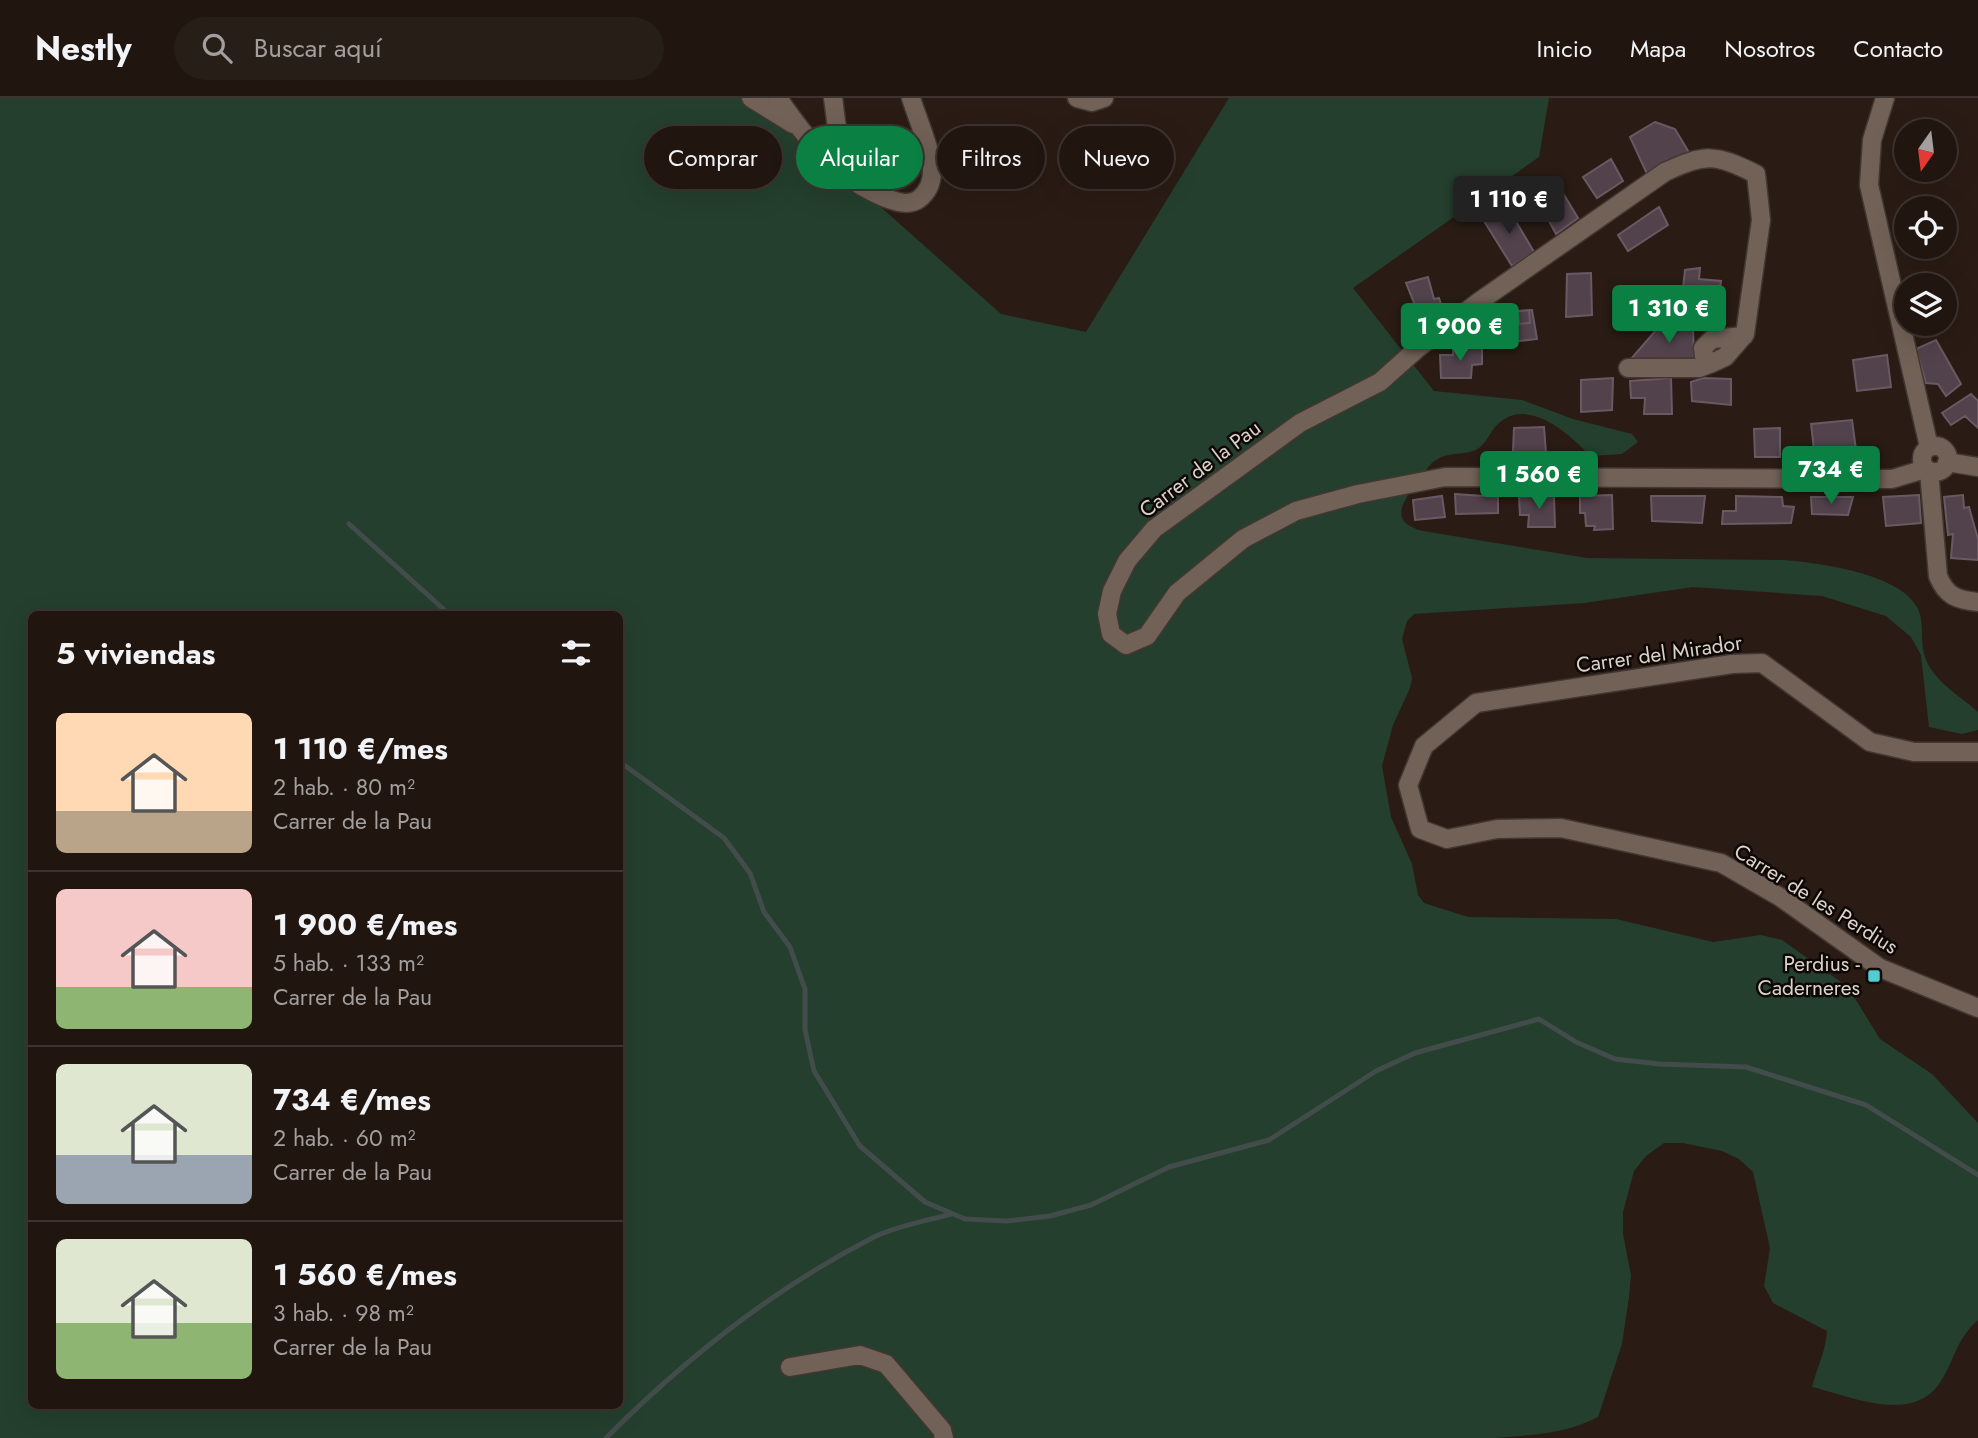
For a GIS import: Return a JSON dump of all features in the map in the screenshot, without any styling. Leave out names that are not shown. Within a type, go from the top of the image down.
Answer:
[{"type":"street","points":[[751,98],[796,126]]},
{"type":"street","points":[[778,98],[798,126]]},
{"type":"street","points":[[833,98],[837,126]]},
{"type":"street","points":[[911,98],[919,126]]},
{"type":"street","points":[[1077,98],[1092,102],[1104,98]]},
{"type":"street","points":[[1885,98],[1872,140],[1869,185],[1929,447]]},
{"type":"street","points":[[865,189],[898,203],[916,202],[929,190],[932,170],[923,139]]},
{"type":"street","name":"Carrer de la Pau","points":[[1628,368],[1699,368],[1726,358],[1744,336],[1761,220],[1756,174],[1731,162],[1698,157],[1665,172],[1491,293],[1418,348],[1380,382],[1300,423],[1154,529],[1127,561],[1112,591],[1107,614],[1111,634],[1126,645],[1147,636],[1177,593],[1243,539],[1296,511],[1358,494],[1445,477],[1892,479],[1927,470]]},
{"type":"street","points":[[1927,470],[1942,471],[1947,462],[1943,449],[1929,447]]},
{"type":"street","points":[[1929,447],[1922,456],[1927,470],[1938,576],[1943,589],[1951,597],[1978,602]]},
{"type":"street","points":[[1947,462],[1978,467]]},
{"type":"street","name":"Carrer del Mirador","points":[[1420,829],[1408,785],[1424,746],[1476,703],[1732,664],[1762,663],[1870,742],[1914,752],[1978,752]]},
{"type":"street","name":"Carrer de les Perdius","points":[[1420,829],[1447,839],[1497,829],[1561,828],[1721,863],[1780,897],[1880,968],[1978,1008]]},
{"type":"street","points":[[790,1367],[860,1355],[886,1364],[942,1430],[944,1438]]},
{"type":"green space","points":[[0,98],[778,98],[803,126],[796,126],[796,189],[860,189],[1001,314],[1086,332],[1229,98],[1549,98],[1539,157],[1353,288],[1434,391],[1522,400],[1573,419],[1632,434],[1638,442],[1622,454],[1590,456],[1548,421],[1522,414],[1510,416],[1498,424],[1477,449],[1445,456],[1431,464],[1404,503],[1402,516],[1405,522],[1423,531],[1587,558],[1784,560],[1836,567],[1876,578],[1907,595],[1917,607],[1926,660],[1945,685],[1978,712],[1978,730],[1962,734],[1929,727],[1921,655],[1911,637],[1886,616],[1822,596],[1693,587],[1584,603],[1414,614],[1407,621],[1402,639],[1412,678],[1410,688],[1393,725],[1382,766],[1391,817],[1412,864],[1418,895],[1424,903],[1468,917],[1616,919],[1713,942],[1761,935],[1782,940],[1848,987],[1880,1039],[1932,1074],[1978,1123],[1978,1320],[1959,1344],[1939,1384],[1927,1396],[1913,1403],[1879,1404],[1812,1387],[1827,1331],[1773,1303],[1764,1286],[1770,1248],[1753,1172],[1739,1159],[1722,1151],[1683,1143],[1664,1143],[1646,1156],[1634,1171],[1623,1212],[1623,1234],[1631,1275],[1629,1297],[1622,1344],[1598,1417],[1548,1433],[1495,1438],[0,1438]]},
{"type":"building","points":[[1655,122],[1675,129],[1690,154],[1647,174],[1630,137]]},
{"type":"building","points":[[1611,159],[1623,181],[1597,198],[1583,177]]},
{"type":"building","points":[[1554,178],[1578,218],[1556,234],[1535,195]]},
{"type":"building","points":[[1507,206],[1534,252],[1512,266],[1484,221]]},
{"type":"building","points":[[1659,207],[1668,225],[1628,251],[1618,235]]},
{"type":"building","points":[[1700,268],[1699,279],[1721,281],[1717,309],[1681,306],[1685,270]]},
{"type":"building","points":[[1591,273],[1592,315],[1566,317],[1567,274]]},
{"type":"building","points":[[1428,277],[1434,299],[1439,298],[1442,308],[1419,315],[1406,283]]},
{"type":"building","points":[[1529,310],[1530,323],[1519,324],[1518,311]]},
{"type":"building","points":[[1532,310],[1537,339],[1511,342],[1509,312]]},
{"type":"building","points":[[1693,327],[1694,359],[1631,359],[1657,329]]},
{"type":"building","points":[[1936,340],[1961,384],[1946,396],[1938,384],[1926,383],[1916,349]]},
{"type":"building","points":[[1482,347],[1482,364],[1472,365],[1471,378],[1441,378],[1440,355],[1453,355],[1453,348]]},
{"type":"building","points":[[1887,355],[1891,387],[1857,391],[1853,360]]},
{"type":"building","points":[[1613,378],[1612,410],[1581,412],[1581,380]]},
{"type":"building","points":[[1671,378],[1672,414],[1644,414],[1645,398],[1631,398],[1630,381]]},
{"type":"building","points":[[1703,378],[1731,379],[1731,405],[1692,401],[1691,382]]},
{"type":"building","points":[[1971,394],[1978,401],[1978,428],[1965,416],[1951,425],[1942,413]]},
{"type":"building","points":[[1852,420],[1856,450],[1815,458],[1811,424]]},
{"type":"building","points":[[1544,427],[1546,453],[1513,452],[1514,428]]},
{"type":"building","points":[[1780,428],[1780,457],[1755,457],[1754,429]]},
{"type":"building","points":[[1455,494],[1498,497],[1498,513],[1456,514]]},
{"type":"building","points":[[1612,495],[1613,529],[1594,530],[1595,526],[1586,526],[1585,513],[1580,513],[1580,496]]},
{"type":"building","points":[[1919,495],[1921,523],[1886,526],[1883,497]]},
{"type":"building","points":[[1963,495],[1964,508],[1969,507],[1978,539],[1978,560],[1951,558],[1953,534],[1948,535],[1944,497]]},
{"type":"building","points":[[1442,496],[1445,517],[1415,520],[1413,500]]},
{"type":"building","points":[[1554,496],[1555,527],[1528,527],[1529,515],[1520,515],[1519,497]]},
{"type":"building","points":[[1651,496],[1705,496],[1702,523],[1652,521]]},
{"type":"building","points":[[1736,496],[1782,497],[1783,506],[1794,507],[1791,523],[1722,524],[1723,511],[1736,511]]},
{"type":"building","points":[[1811,497],[1853,497],[1848,515],[1812,514]]},
{"type":"waterway","points":[[349,524],[446,611]]},
{"type":"waterway","points":[[623,764],[724,838],[750,873],[764,912],[790,947],[805,989],[805,1030],[814,1071],[860,1146],[925,1202],[965,1219],[1007,1221],[1050,1216],[1091,1205],[1169,1167],[1269,1140],[1376,1071],[1415,1053],[1539,1019],[1576,1042],[1615,1059],[1659,1064],[1746,1067],[1866,1105],[1978,1175]]},
{"type":"waterway","points":[[606,1438],[699,1353],[801,1279],[883,1233],[951,1214]]},
{"type":"place","name":"Perdius - Caderneres","points":[[1874,976]]}]
